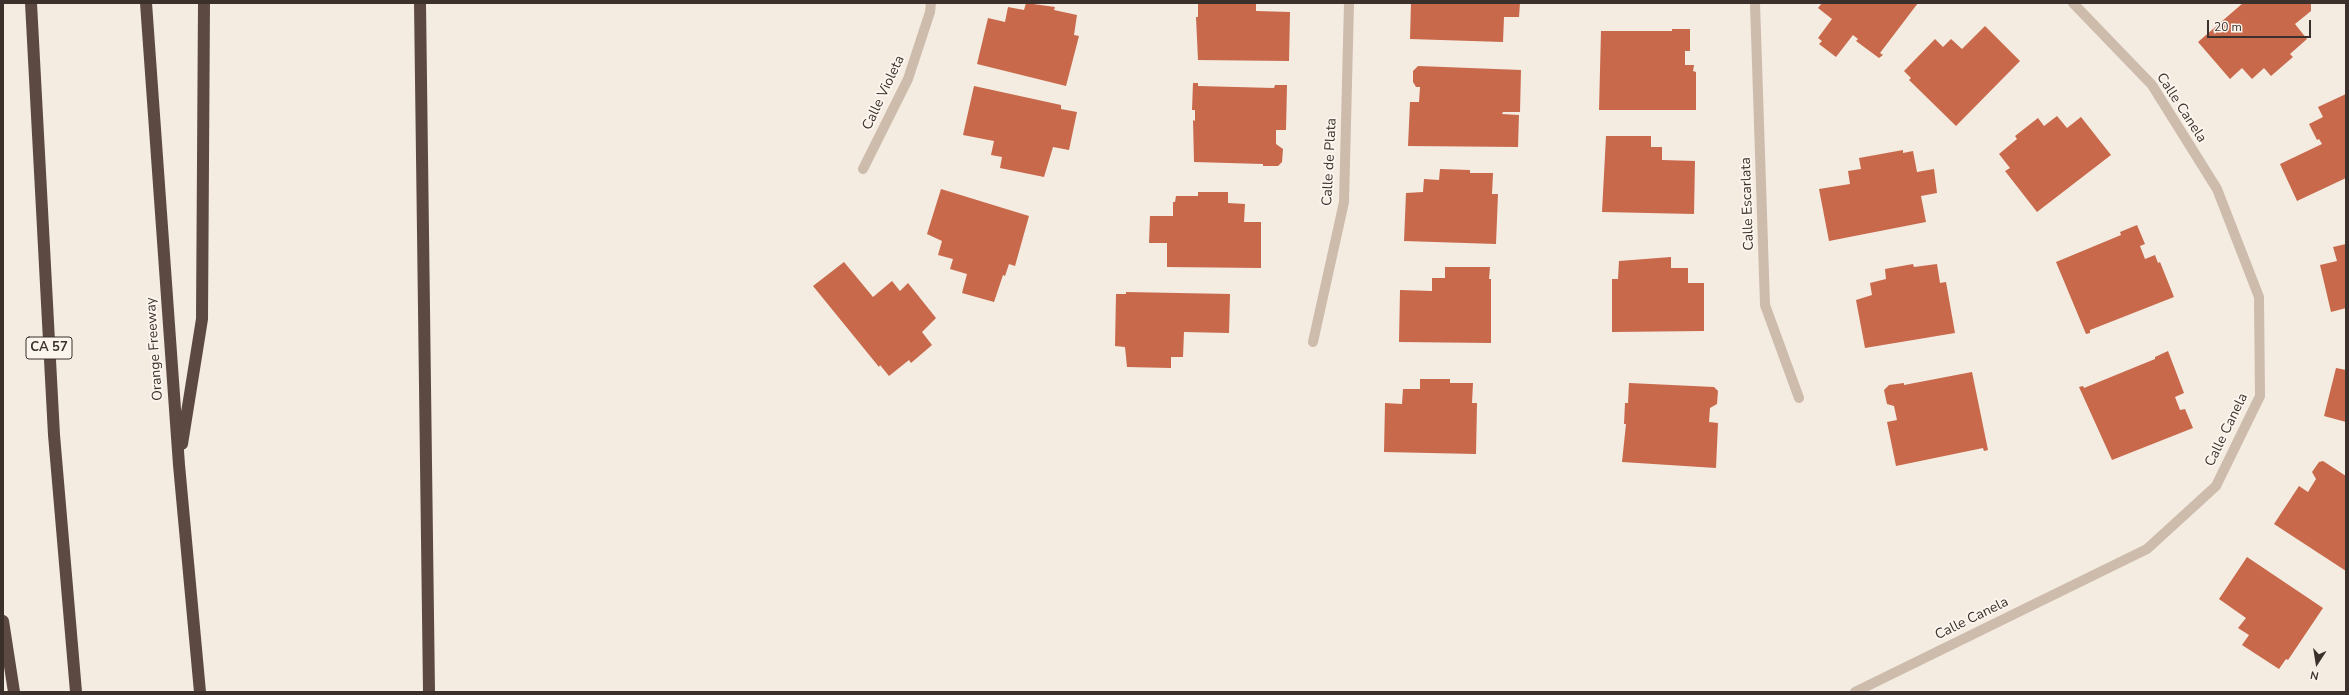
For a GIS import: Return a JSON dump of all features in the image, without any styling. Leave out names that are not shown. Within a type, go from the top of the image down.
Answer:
[{"type":"highway","name":"CA 57","points":[[31,3],[54,435],[76,692]]},
{"type":"highway","name":"Orange Freeway","points":[[146,3],[179,465],[200,692]]},
{"type":"highway","points":[[179,465],[202,319],[204,3]]},
{"type":"highway","points":[[420,3],[429,692]]},
{"type":"highway","points":[[3,620],[14,692]]},
{"type":"street","name":"Calle Violeta","points":[[862,169],[908,79],[930,12],[931,3]]},
{"type":"street","name":"Calle de Plata","points":[[1313,342],[1344,202],[1349,3]]},
{"type":"street","name":"Calle Escarlata","points":[[1755,3],[1765,305],[1799,398]]},
{"type":"street","name":"Calle Canela","points":[[1856,692],[2147,549],[2216,486],[2260,396],[2259,297],[2217,189],[2152,86],[2073,3]]},
{"type":"building","points":[[1026,3],[1055,7],[1054,10],[1077,15],[1074,35],[1079,36],[1066,86],[977,64],[988,18],[1005,22],[1008,7],[1024,10]]},
{"type":"building","points":[[1198,3],[1256,3],[1256,11],[1290,12],[1289,61],[1198,60],[1196,17],[1198,17]]},
{"type":"building","points":[[1411,3],[1520,3],[1519,17],[1504,17],[1503,42],[1410,39]]},
{"type":"building","points":[[1822,3],[1918,3],[1880,53],[1883,55],[1879,58],[1856,41],[1858,39],[1853,35],[1836,57],[1819,44],[1822,41],[1818,38],[1832,19],[1818,8]]},
{"type":"building","points":[[2243,3],[2311,3],[2311,11],[2295,24],[2307,39],[2290,54],[2293,57],[2271,76],[2264,68],[2252,79],[2242,68],[2230,79],[2198,42]]},
{"type":"building","points":[[1985,26],[2020,61],[1956,126],[1909,80],[1911,78],[1904,71],[1935,39],[1943,47],[1951,39],[1962,49]]},
{"type":"building","points":[[1672,29],[1690,29],[1690,51],[1685,51],[1685,65],[1694,65],[1693,71],[1696,72],[1696,110],[1599,110],[1601,31],[1672,31]]},
{"type":"building","points":[[1418,66],[1521,70],[1520,112],[1503,112],[1502,114],[1519,115],[1518,147],[1408,146],[1410,102],[1419,102],[1420,87],[1416,87],[1413,82],[1413,71]]},
{"type":"building","points":[[1193,83],[1198,83],[1198,86],[1274,88],[1275,85],[1287,85],[1286,130],[1276,130],[1276,144],[1283,149],[1282,162],[1278,166],[1263,166],[1263,164],[1194,162],[1193,120],[1195,121],[1195,110],[1192,110]]},
{"type":"building","points":[[974,86],[1061,105],[1061,109],[1077,112],[1069,150],[1053,147],[1044,177],[1000,168],[1002,157],[991,155],[994,141],[963,135]]},
{"type":"building","points":[[2346,94],[2346,178],[2297,201],[2280,164],[2322,144],[2319,139],[2317,140],[2309,124],[2323,117],[2318,107]]},
{"type":"building","points":[[2057,116],[2067,128],[2081,117],[2111,155],[2037,212],[2005,171],[2010,168],[1999,154],[2017,139],[2015,136],[2038,118],[2044,126]]},
{"type":"building","points":[[1606,136],[1651,136],[1651,147],[1662,147],[1662,160],[1695,161],[1694,214],[1602,212]]},
{"type":"building","points":[[1903,150],[1903,153],[1913,151],[1917,172],[1934,169],[1937,193],[1921,196],[1926,222],[1829,241],[1819,189],[1850,184],[1848,171],[1861,169],[1859,158]]},
{"type":"building","points":[[1440,169],[1470,170],[1470,173],[1493,173],[1492,194],[1498,194],[1496,244],[1404,241],[1406,193],[1423,192],[1424,179],[1439,180]]},
{"type":"building","points":[[941,189],[1029,216],[1015,266],[1009,264],[1005,276],[1003,275],[994,302],[962,293],[967,274],[950,269],[953,259],[938,255],[942,241],[927,234]]},
{"type":"building","points":[[1198,192],[1228,192],[1228,203],[1245,204],[1244,222],[1261,222],[1261,268],[1167,267],[1167,243],[1149,243],[1150,216],[1173,216],[1173,202],[1175,202],[1176,196],[1198,196]]},
{"type":"building","points":[[2137,225],[2145,244],[2140,246],[2145,259],[2155,255],[2158,263],[2160,262],[2174,297],[2090,330],[2090,333],[2086,334],[2056,262],[2121,235],[2120,232]]},
{"type":"building","points":[[2346,244],[2346,308],[2331,312],[2320,265],[2337,261],[2333,247]]},
{"type":"building","points":[[1671,257],[1671,268],[1688,268],[1688,283],[1704,283],[1704,331],[1612,332],[1612,279],[1618,279],[1619,261]]},
{"type":"building","points":[[844,262],[873,297],[892,281],[900,291],[908,283],[936,318],[922,332],[932,345],[911,363],[909,360],[889,376],[880,365],[879,367],[813,286]]},
{"type":"building","points":[[1913,264],[1914,267],[1937,264],[1940,283],[1946,282],[1955,333],[1865,348],[1856,300],[1872,295],[1870,283],[1886,279],[1885,269]]},
{"type":"building","points":[[1445,267],[1490,267],[1491,343],[1399,342],[1400,290],[1432,291],[1432,278],[1445,278]]},
{"type":"building","points":[[1126,292],[1230,294],[1229,333],[1184,332],[1183,357],[1171,357],[1171,368],[1127,367],[1125,347],[1115,346],[1116,294],[1126,294]]},
{"type":"building","points":[[2168,351],[2184,393],[2175,397],[2180,410],[2185,409],[2193,428],[2112,460],[2079,387],[2083,386],[2084,388],[2155,359],[2155,357]]},
{"type":"building","points":[[2336,368],[2346,370],[2346,422],[2324,416]]},
{"type":"building","points":[[1972,372],[1988,450],[1984,451],[1983,448],[1896,466],[1887,422],[1897,420],[1894,406],[1887,404],[1884,390],[1889,385],[1904,383],[1904,385]]},
{"type":"building","points":[[1420,379],[1450,379],[1450,383],[1473,383],[1472,403],[1477,403],[1476,454],[1384,452],[1385,403],[1402,404],[1403,389],[1420,389]]},
{"type":"building","points":[[1629,383],[1714,387],[1718,391],[1717,404],[1710,408],[1709,422],[1718,423],[1716,468],[1622,462],[1626,424],[1624,424],[1625,403],[1628,403]]},
{"type":"building","points":[[2323,461],[2346,476],[2346,571],[2274,524],[2299,486],[2308,492],[2316,479],[2312,472],[2319,462]]},
{"type":"building","points":[[2247,557],[2323,608],[2288,660],[2286,659],[2279,669],[2242,645],[2249,635],[2238,628],[2246,618],[2219,599]]}]
